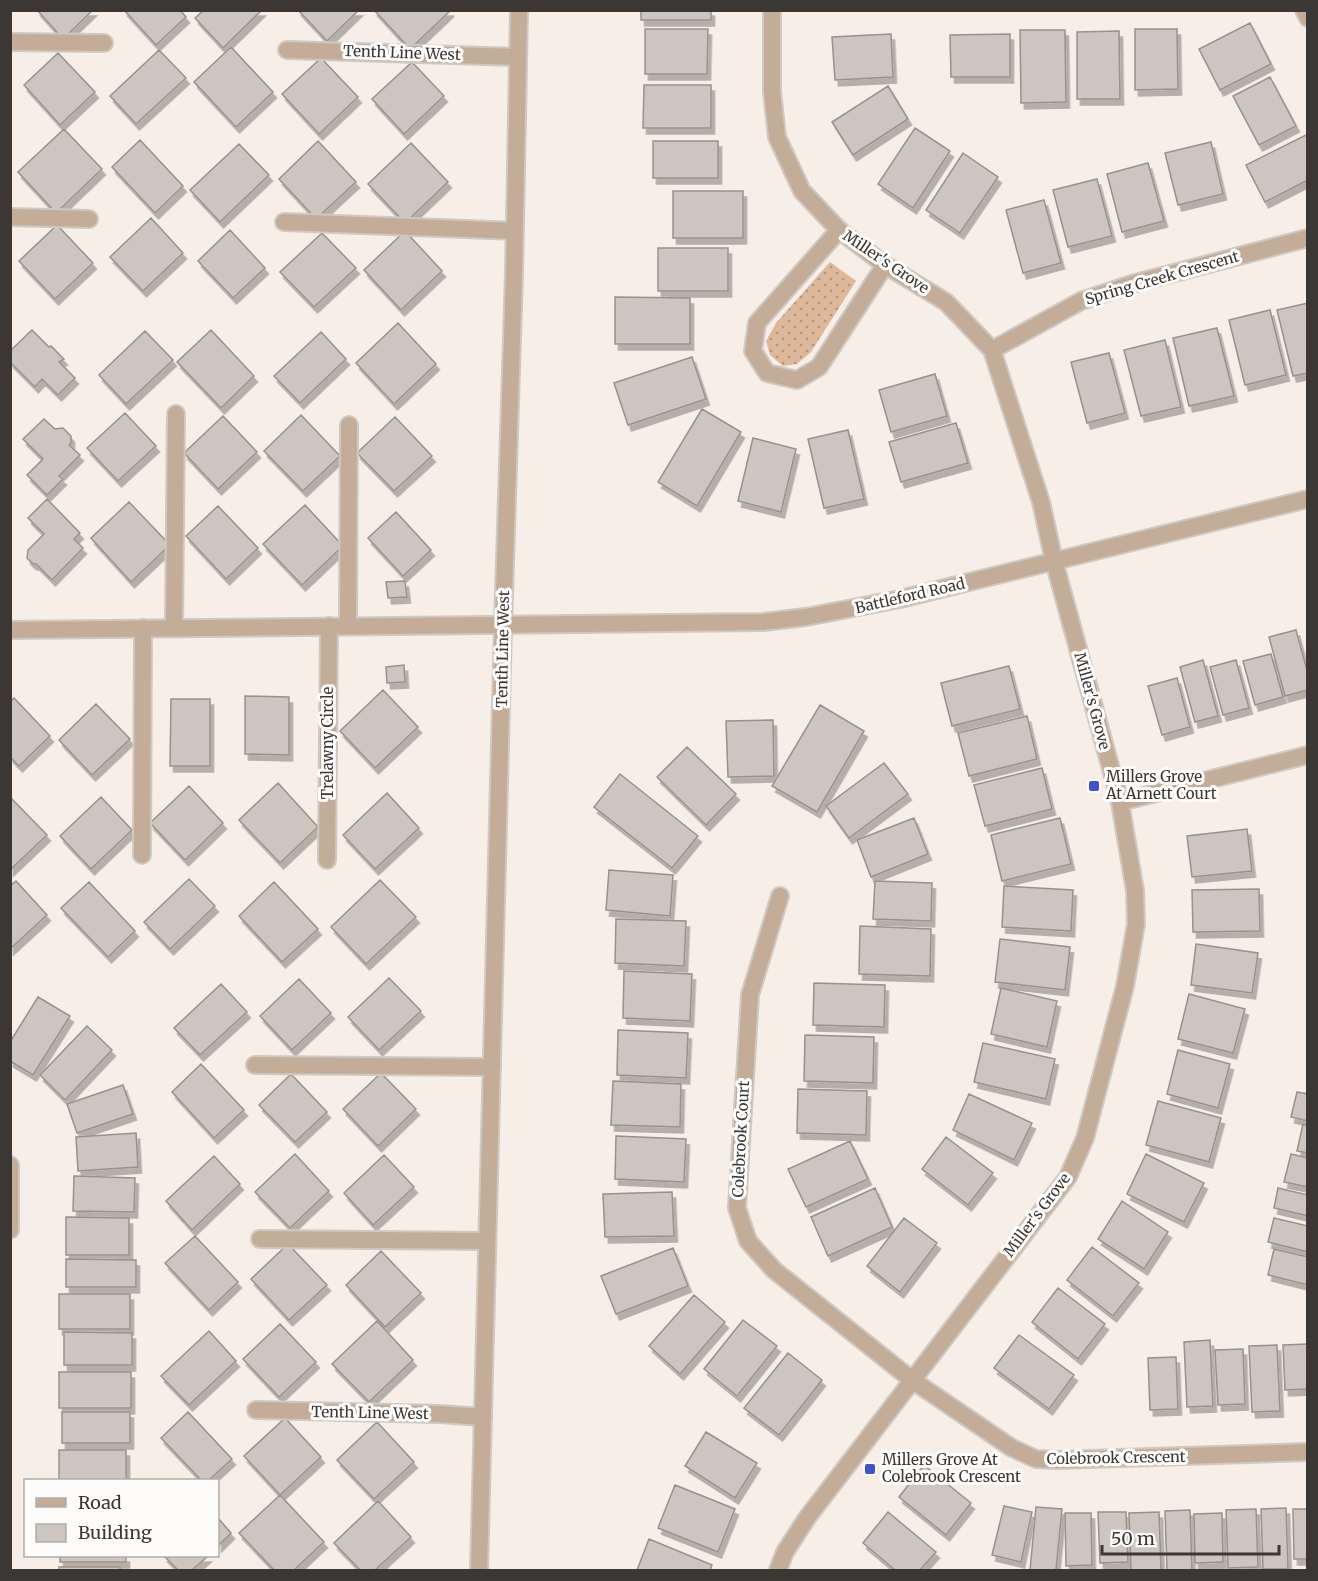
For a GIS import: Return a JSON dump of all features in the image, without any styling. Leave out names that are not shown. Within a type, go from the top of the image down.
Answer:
[{"type":"street","name":"Tenth Line West","points":[[479,1570],[519,10]]},
{"type":"street","name":"Miller's Grove","points":[[772,10],[772,91],[777,137],[802,191],[839,230],[885,265],[946,302],[992,350],[1041,502],[1054,561],[1120,802],[1135,891],[1136,924],[1125,986],[1085,1138],[1068,1177],[807,1518],[785,1552],[778,1570]]},
{"type":"street","points":[[1304,10],[1308,18]]},
{"type":"street","points":[[10,42],[104,43]]},
{"type":"street","name":"Tenth Line West","points":[[287,50],[518,57]]},
{"type":"street","points":[[10,217],[90,219]]},
{"type":"street","points":[[284,222],[514,231]]},
{"type":"street","points":[[839,230],[757,323],[753,351],[767,373],[796,380],[819,367],[885,265]]},
{"type":"street","name":"Spring Creek Crescent","points":[[992,350],[1082,301],[1132,284],[1308,238]]},
{"type":"street","points":[[174,628],[176,414]]},
{"type":"street","points":[[348,626],[349,426]]},
{"type":"street","name":"Battleford Road","points":[[503,625],[763,622],[806,617],[900,599],[1308,499]]},
{"type":"street","points":[[10,630],[503,625]]},
{"type":"street","name":"Trelawny Circle","points":[[327,860],[329,626]]},
{"type":"street","points":[[142,855],[143,628]]},
{"type":"street","points":[[1120,802],[1308,755]]},
{"type":"street","name":"Colebrook Court","points":[[780,896],[750,995],[737,1208],[748,1242],[774,1270],[912,1380]]},
{"type":"street","points":[[255,1065],[492,1067]]},
{"type":"street","points":[[10,1165],[10,1230]]},
{"type":"street","points":[[260,1239],[487,1241]]},
{"type":"street","name":"Colebrook Crescent","points":[[912,1380],[1012,1448],[1036,1459],[1308,1452]]},
{"type":"street","name":"Tenth Line West","points":[[256,1410],[483,1417]]},
{"type":"shaded area","points":[[830,262],[856,281],[811,352],[797,364],[783,366],[770,355],[766,341],[776,323]]},
{"type":"building","points":[[37,10],[93,10],[63,39]]},
{"type":"building","points":[[124,10],[180,10],[186,17],[156,45]]},
{"type":"building","points":[[204,10],[262,10],[223,48],[195,18]]},
{"type":"building","points":[[298,10],[359,10],[327,41]]},
{"type":"building","points":[[374,10],[450,10],[450,11],[410,49]]},
{"type":"building","points":[[641,10],[711,10],[711,20],[641,20]]},
{"type":"building","points":[[1250,23],[1271,64],[1220,90],[1199,49]]},
{"type":"building","points":[[645,29],[708,29],[707,74],[645,74]]},
{"type":"building","points":[[1135,29],[1177,29],[1178,89],[1135,90]]},
{"type":"building","points":[[1020,30],[1065,30],[1066,102],[1021,103]]},
{"type":"building","points":[[1119,31],[1120,99],[1077,99],[1077,32]]},
{"type":"building","points":[[891,34],[893,77],[835,80],[832,37]]},
{"type":"building","points":[[1010,34],[1010,77],[951,77],[950,35]]},
{"type":"building","points":[[231,47],[273,92],[236,127],[194,82]]},
{"type":"building","points":[[159,50],[186,78],[136,124],[110,96]]},
{"type":"building","points":[[58,53],[95,92],[60,125],[24,85]]},
{"type":"building","points":[[321,58],[358,97],[319,134],[282,94]]},
{"type":"building","points":[[412,62],[444,96],[404,134],[372,99]]},
{"type":"building","points":[[1270,77],[1296,126],[1259,145],[1233,96]]},
{"type":"building","points":[[644,85],[711,85],[711,128],[643,128]]},
{"type":"building","points":[[888,86],[908,119],[853,155],[832,122]]},
{"type":"building","points":[[915,128],[950,151],[913,208],[878,184]]},
{"type":"building","points":[[64,129],[102,169],[56,213],[18,172]]},
{"type":"building","points":[[1308,134],[1308,180],[1265,202],[1246,165]]},
{"type":"building","points":[[140,140],[183,186],[155,213],[112,167]]},
{"type":"building","points":[[318,141],[356,182],[316,219],[279,179]]},
{"type":"building","points":[[653,141],[718,141],[718,178],[653,178]]},
{"type":"building","points":[[1211,142],[1223,194],[1178,205],[1165,153]]},
{"type":"building","points":[[411,143],[448,182],[405,223],[368,184]]},
{"type":"building","points":[[239,144],[269,175],[220,222],[190,190]]},
{"type":"building","points":[[963,153],[998,177],[960,233],[926,210]]},
{"type":"building","points":[[1148,163],[1164,221],[1122,232],[1107,174]]},
{"type":"building","points":[[1097,179],[1112,236],[1068,247],[1053,190]]},
{"type":"building","points":[[673,191],[743,191],[743,238],[673,238]]},
{"type":"building","points":[[1044,200],[1061,263],[1023,273],[1006,210]]},
{"type":"building","points":[[151,218],[183,253],[143,291],[110,257]]},
{"type":"building","points":[[57,225],[93,263],[55,299],[19,261]]},
{"type":"building","points":[[230,230],[265,268],[233,298],[198,261]]},
{"type":"building","points":[[405,231],[442,271],[401,310],[364,270]]},
{"type":"building","points":[[322,233],[356,268],[314,307],[280,272]]},
{"type":"building","points":[[658,248],[728,248],[728,291],[658,291]]},
{"type":"building","points":[[615,297],[690,298],[690,344],[615,344]]},
{"type":"building","points":[[1308,303],[1308,373],[1293,376],[1277,310]]},
{"type":"building","points":[[1270,310],[1286,375],[1245,385],[1229,320]]},
{"type":"building","points":[[398,323],[436,364],[394,404],[356,363]]},
{"type":"building","points":[[1217,328],[1234,396],[1189,406],[1173,338]]},
{"type":"building","points":[[32,330],[64,359],[59,362],[75,378],[58,395],[42,379],[35,387],[10,362],[10,351]]},
{"type":"building","points":[[211,330],[254,376],[221,408],[177,362]]},
{"type":"building","points":[[145,331],[173,360],[126,404],[99,375]]},
{"type":"building","points":[[321,332],[346,359],[300,403],[274,376]]},
{"type":"building","points":[[1165,340],[1181,407],[1141,416],[1124,350]]},
{"type":"building","points":[[1109,353],[1125,413],[1087,423],[1071,362]]},
{"type":"building","points":[[692,357],[706,399],[628,425],[614,383]]},
{"type":"building","points":[[935,374],[947,416],[891,432],[879,390]]},
{"type":"building","points":[[702,409],[741,432],[697,506],[658,482]]},
{"type":"building","points":[[125,413],[156,446],[118,481],[87,448]]},
{"type":"building","points":[[301,415],[340,456],[303,491],[264,451]]},
{"type":"building","points":[[223,416],[257,452],[218,489],[184,453]]},
{"type":"building","points":[[395,417],[432,456],[394,491],[357,453]]},
{"type":"building","points":[[44,419],[55,429],[63,428],[71,436],[69,445],[80,455],[59,476],[63,479],[47,495],[27,475],[43,459],[23,439]]},
{"type":"building","points":[[956,423],[968,463],[901,482],[889,442]]},
{"type":"building","points":[[848,430],[864,499],[824,508],[808,439]]},
{"type":"building","points":[[753,438],[796,449],[781,512],[738,501]]},
{"type":"building","points":[[47,499],[80,533],[74,539],[83,548],[52,580],[27,558],[28,550],[44,534],[28,518]]},
{"type":"building","points":[[129,502],[170,545],[131,582],[91,538]]},
{"type":"building","points":[[305,505],[343,546],[302,585],[263,544]]},
{"type":"building","points":[[218,506],[258,548],[226,579],[186,536]]},
{"type":"building","points":[[396,512],[431,550],[403,576],[368,538]]},
{"type":"building","points":[[405,581],[407,597],[388,598],[386,582]]},
{"type":"building","points":[[1296,630],[1308,674],[1308,690],[1285,696],[1269,637]]},
{"type":"building","points":[[1271,654],[1283,697],[1255,705],[1243,661]]},
{"type":"building","points":[[1203,660],[1218,716],[1195,722],[1180,667]]},
{"type":"building","points":[[1236,660],[1249,708],[1223,715],[1210,667]]},
{"type":"building","points":[[404,665],[405,682],[387,683],[386,667]]},
{"type":"building","points":[[1009,666],[1020,709],[952,726],[941,683]]},
{"type":"building","points":[[1177,678],[1190,727],[1162,735],[1148,686]]},
{"type":"building","points":[[383,690],[418,727],[375,768],[340,731]]},
{"type":"building","points":[[245,696],[289,697],[289,755],[245,754]]},
{"type":"building","points":[[14,698],[50,736],[19,766],[10,757],[10,702]]},
{"type":"building","points":[[171,699],[210,699],[210,766],[170,766]]},
{"type":"building","points":[[96,704],[130,739],[92,775],[59,740]]},
{"type":"building","points":[[820,705],[864,731],[817,812],[772,786]]},
{"type":"building","points":[[1027,716],[1037,759],[969,776],[958,733]]},
{"type":"building","points":[[773,720],[774,776],[728,777],[726,721]]},
{"type":"building","points":[[687,747],[736,794],[706,825],[657,777]]},
{"type":"building","points":[[884,763],[908,794],[849,838],[826,806]]},
{"type":"building","points":[[1042,768],[1052,809],[985,826],[974,785]]},
{"type":"building","points":[[620,774],[698,836],[672,868],[594,807]]},
{"type":"building","points":[[278,783],[318,827],[280,863],[239,820]]},
{"type":"building","points":[[189,786],[223,823],[185,860],[150,823]]},
{"type":"building","points":[[387,793],[419,828],[375,869],[343,835]]},
{"type":"building","points":[[10,797],[47,835],[10,870]]},
{"type":"building","points":[[101,797],[132,830],[91,869],[60,836]]},
{"type":"building","points":[[914,818],[928,854],[871,877],[857,840]]},
{"type":"building","points":[[1060,818],[1071,864],[1002,881],[991,835]]},
{"type":"building","points":[[1247,829],[1252,871],[1192,877],[1187,836]]},
{"type":"building","points":[[609,870],[673,875],[670,916],[606,910]]},
{"type":"building","points":[[189,879],[215,906],[170,949],[144,922]]},
{"type":"building","points":[[380,880],[416,917],[366,964],[331,927]]},
{"type":"building","points":[[16,881],[47,915],[10,949],[10,886]]},
{"type":"building","points":[[875,881],[932,883],[931,921],[873,919]]},
{"type":"building","points":[[89,882],[135,931],[108,957],[61,908]]},
{"type":"building","points":[[274,882],[318,929],[282,962],[239,916]]},
{"type":"building","points":[[1004,886],[1073,890],[1071,931],[1002,927]]},
{"type":"building","points":[[1259,889],[1260,931],[1193,932],[1192,890]]},
{"type":"building","points":[[616,919],[686,921],[684,966],[615,963]]},
{"type":"building","points":[[860,926],[931,929],[930,976],[859,974]]},
{"type":"building","points":[[1000,939],[1070,947],[1065,990],[995,982]]},
{"type":"building","points":[[1196,944],[1258,953],[1252,993],[1191,985]]},
{"type":"building","points":[[624,971],[692,974],[690,1021],[623,1018]]},
{"type":"building","points":[[389,978],[421,1011],[379,1050],[348,1017]]},
{"type":"building","points":[[299,979],[331,1013],[292,1050],[260,1016]]},
{"type":"building","points":[[814,983],[885,985],[884,1027],[813,1025]]},
{"type":"building","points":[[221,984],[247,1012],[200,1055],[174,1028]]},
{"type":"building","points":[[1001,988],[1057,1001],[1047,1047],[991,1034]]},
{"type":"building","points":[[1189,994],[1245,1009],[1233,1053],[1178,1039]]},
{"type":"building","points":[[38,997],[70,1016],[33,1075],[10,1061],[10,1042]]},
{"type":"building","points":[[87,1026],[112,1050],[65,1100],[40,1075]]},
{"type":"building","points":[[618,1030],[688,1033],[686,1078],[617,1075]]},
{"type":"building","points":[[805,1035],[874,1037],[873,1083],[804,1081]]},
{"type":"building","points":[[983,1043],[1055,1059],[1046,1099],[974,1082]]},
{"type":"building","points":[[1178,1050],[1230,1064],[1218,1108],[1167,1094]]},
{"type":"building","points":[[201,1064],[244,1110],[214,1138],[172,1092]]},
{"type":"building","points":[[381,1073],[416,1109],[378,1146],[343,1109]]},
{"type":"building","points":[[291,1074],[327,1112],[295,1142],[259,1105]]},
{"type":"building","points":[[613,1081],[681,1084],[680,1127],[611,1125]]},
{"type":"building","points":[[123,1085],[133,1114],[77,1133],[67,1104]]},
{"type":"building","points":[[798,1089],[867,1091],[866,1135],[797,1133]]},
{"type":"building","points":[[1297,1092],[1308,1094],[1308,1121],[1291,1117]]},
{"type":"building","points":[[969,1094],[1032,1123],[1014,1160],[953,1130]]},
{"type":"building","points":[[1158,1101],[1221,1118],[1209,1162],[1146,1145]]},
{"type":"building","points":[[1303,1124],[1308,1126],[1308,1153],[1297,1151]]},
{"type":"building","points":[[136,1133],[138,1167],[78,1171],[76,1137]]},
{"type":"building","points":[[616,1136],[686,1139],[684,1182],[615,1179]]},
{"type":"building","points":[[946,1137],[993,1173],[968,1205],[922,1169]]},
{"type":"building","points":[[850,1141],[868,1179],[806,1207],[788,1169]]},
{"type":"building","points":[[295,1154],[329,1191],[290,1228],[255,1192]]},
{"type":"building","points":[[1146,1154],[1204,1183],[1184,1222],[1127,1194]]},
{"type":"building","points":[[1291,1154],[1308,1158],[1308,1187],[1284,1182]]},
{"type":"building","points":[[384,1155],[414,1187],[373,1225],[344,1193]]},
{"type":"building","points":[[214,1156],[240,1184],[192,1230],[166,1201]]},
{"type":"building","points":[[74,1176],[135,1178],[134,1212],[73,1211]]},
{"type":"building","points":[[875,1188],[892,1227],[828,1256],[811,1217]]},
{"type":"building","points":[[1278,1188],[1308,1195],[1308,1216],[1274,1208]]},
{"type":"building","points":[[672,1192],[674,1236],[605,1237],[603,1194]]},
{"type":"building","points":[[1122,1201],[1168,1232],[1144,1269],[1098,1239]]},
{"type":"building","points":[[66,1217],[129,1218],[129,1255],[66,1255]]},
{"type":"building","points":[[904,1218],[937,1243],[900,1292],[867,1266]]},
{"type":"building","points":[[1274,1218],[1308,1226],[1308,1252],[1268,1242]]},
{"type":"building","points":[[195,1236],[238,1282],[209,1310],[165,1263]]},
{"type":"building","points":[[288,1244],[327,1285],[289,1320],[251,1279]]},
{"type":"building","points":[[1092,1247],[1139,1283],[1113,1316],[1067,1280]]},
{"type":"building","points":[[673,1248],[688,1286],[616,1314],[601,1276]]},
{"type":"building","points":[[1274,1249],[1308,1257],[1308,1285],[1268,1275]]},
{"type":"building","points":[[381,1251],[421,1293],[385,1327],[346,1285]]},
{"type":"building","points":[[66,1259],[136,1260],[136,1287],[66,1287]]},
{"type":"building","points":[[1058,1288],[1105,1324],[1078,1359],[1032,1322]]},
{"type":"building","points":[[59,1294],[130,1294],[130,1329],[59,1329]]},
{"type":"building","points":[[694,1295],[725,1322],[680,1374],[649,1346]]},
{"type":"building","points":[[743,1320],[777,1346],[737,1396],[704,1369]]},
{"type":"building","points":[[377,1321],[413,1360],[369,1402],[332,1364]]},
{"type":"building","points":[[280,1324],[316,1362],[279,1397],[243,1359]]},
{"type":"building","points":[[209,1331],[236,1361],[189,1405],[161,1376]]},
{"type":"building","points":[[64,1332],[132,1333],[132,1365],[64,1365]]},
{"type":"building","points":[[1019,1335],[1074,1375],[1049,1409],[994,1368]]},
{"type":"building","points":[[1210,1340],[1213,1406],[1187,1407],[1184,1342]]},
{"type":"building","points":[[1308,1344],[1308,1389],[1285,1390],[1283,1345]]},
{"type":"building","points":[[1277,1345],[1280,1411],[1252,1412],[1249,1346]]},
{"type":"building","points":[[1243,1349],[1245,1404],[1218,1405],[1215,1350]]},
{"type":"building","points":[[788,1353],[822,1380],[779,1435],[744,1408]]},
{"type":"building","points":[[1176,1357],[1178,1409],[1150,1410],[1148,1358]]},
{"type":"building","points":[[59,1372],[131,1372],[131,1408],[59,1408]]},
{"type":"building","points":[[62,1412],[130,1412],[130,1443],[62,1443]]},
{"type":"building","points":[[188,1412],[232,1459],[210,1479],[200,1479],[161,1438]]},
{"type":"building","points":[[285,1418],[321,1457],[280,1495],[244,1456]]},
{"type":"building","points":[[377,1422],[414,1462],[374,1499],[337,1460]]},
{"type":"building","points":[[706,1432],[757,1463],[735,1498],[685,1466]]},
{"type":"building","points":[[59,1450],[126,1450],[126,1479],[59,1479]]},
{"type":"building","points":[[924,1465],[971,1503],[946,1535],[899,1497]]},
{"type":"building","points":[[675,1485],[735,1509],[718,1552],[658,1528]]},
{"type":"building","points":[[280,1495],[324,1542],[294,1570],[274,1570],[239,1533]]},
{"type":"building","points":[[378,1501],[411,1537],[375,1570],[360,1570],[334,1543]]},
{"type":"building","points":[[1004,1506],[1032,1512],[1021,1562],[992,1555]]},
{"type":"building","points":[[1036,1507],[1062,1509],[1056,1570],[1030,1570]]},
{"type":"building","points":[[1286,1508],[1288,1569],[1263,1569],[1261,1509]]},
{"type":"building","points":[[1256,1509],[1258,1567],[1228,1568],[1226,1510]]},
{"type":"building","points":[[1293,1509],[1308,1509],[1308,1559],[1294,1559]]},
{"type":"building","points":[[1190,1510],[1192,1570],[1167,1570],[1165,1511]]},
{"type":"building","points":[[888,1512],[936,1552],[920,1570],[895,1570],[863,1543]]},
{"type":"building","points":[[1098,1512],[1126,1512],[1128,1562],[1100,1563]]},
{"type":"building","points":[[1159,1512],[1161,1570],[1131,1570],[1129,1513]]},
{"type":"building","points":[[1065,1513],[1091,1513],[1092,1565],[1066,1566]]},
{"type":"building","points":[[1222,1513],[1223,1562],[1195,1563],[1194,1514]]},
{"type":"building","points":[[219,1519],[231,1533],[219,1545]]},
{"type":"building","points":[[649,1539],[712,1565],[710,1570],[637,1570]]},
{"type":"building","points":[[60,1557],[126,1557],[126,1562],[60,1562]]},
{"type":"building","points":[[165,1557],[207,1557],[192,1570],[178,1570]]},
{"type":"building","points":[[59,1567],[120,1567],[120,1570],[59,1570]]},
{"type":"place","name":"Millers Grove At Arnett Court","points":[[1094,786]]},
{"type":"place","name":"Millers Grove At Colebrook Crescent","points":[[870,1469]]}]
